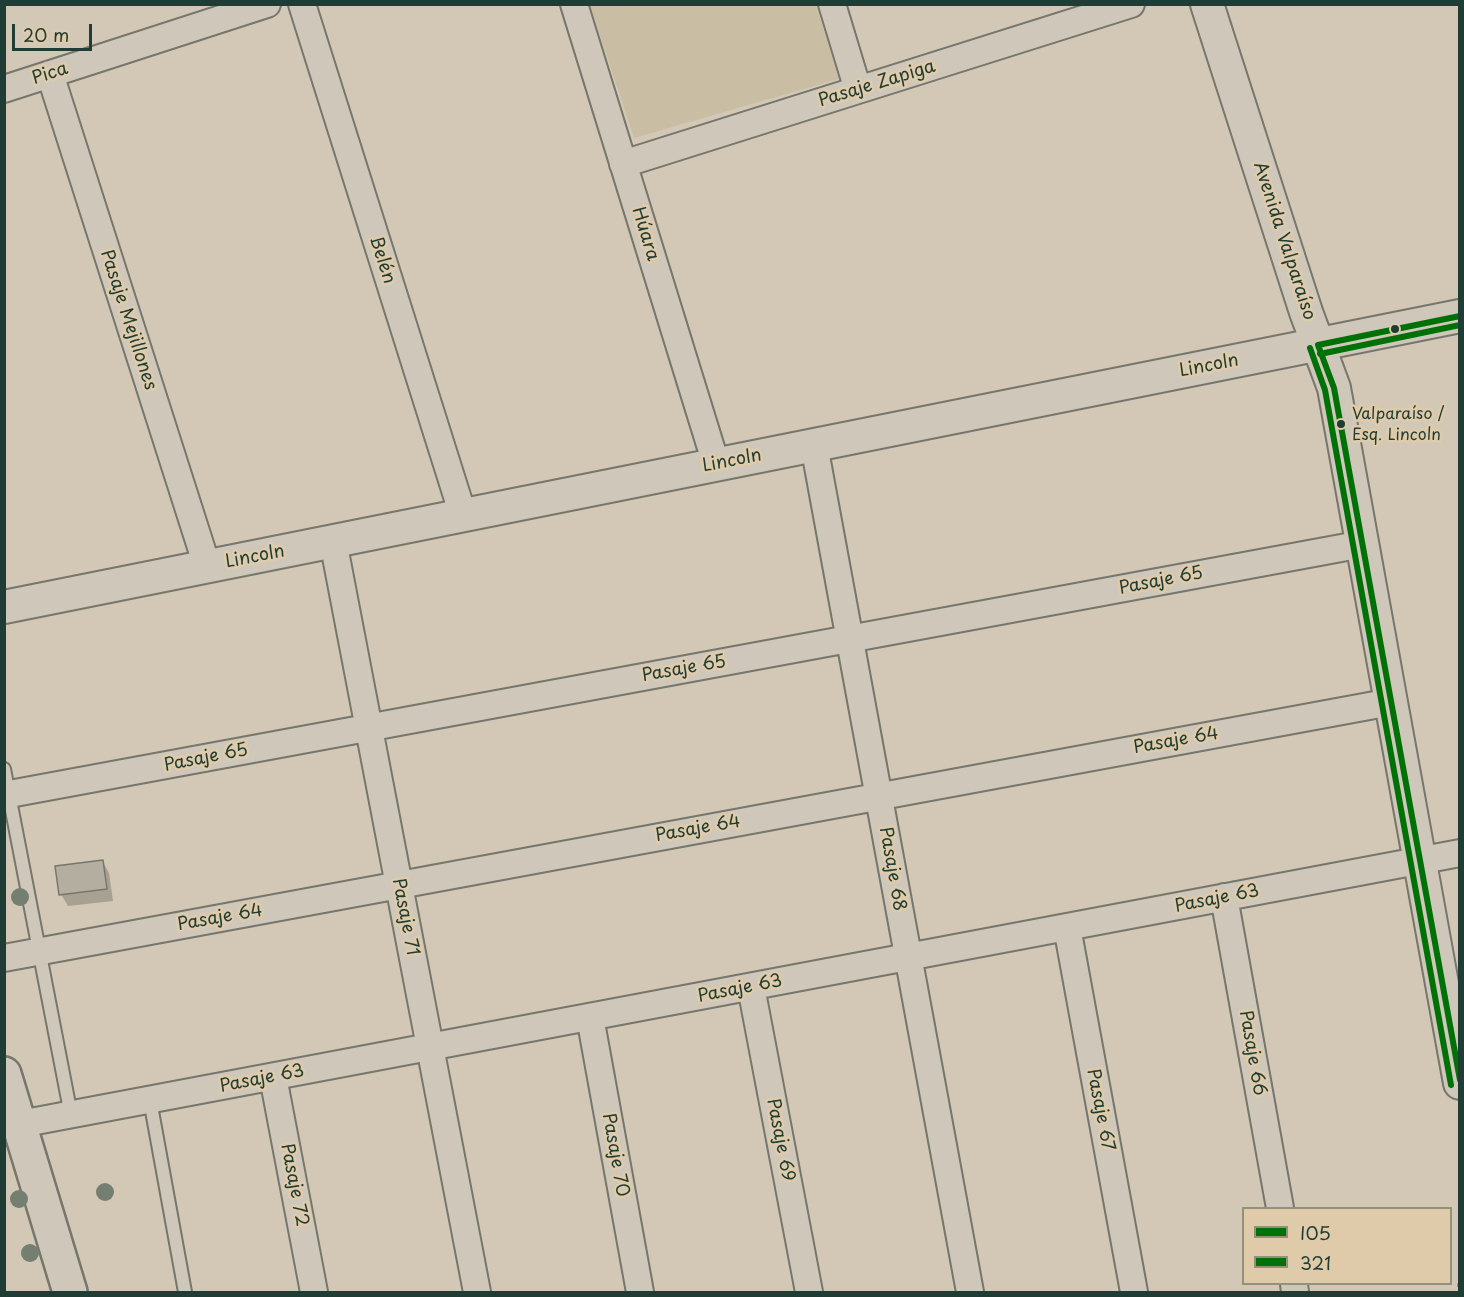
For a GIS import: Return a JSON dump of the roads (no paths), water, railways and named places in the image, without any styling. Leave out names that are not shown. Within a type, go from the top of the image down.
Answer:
[{"type":"main road","points":[[4,1074],[70,1293]]},
{"type":"street","name":"Pica","points":[[4,88],[267,4]]},
{"type":"street","name":"Belén","points":[[302,4],[463,515]]},
{"type":"street","name":"Húara","points":[[574,4],[716,464]]},
{"type":"street","points":[[832,4],[858,90]]},
{"type":"street","name":"Pasaje Zapiga","points":[[623,164],[1131,4]]},
{"type":"street","name":"Avenida Valparaíso","points":[[1207,4],[1306,312],[1334,387],[1460,1083]]},
{"type":"street","name":"Pasaje Mejillones","points":[[50,74],[207,566]]},
{"type":"street","name":"Lincoln","points":[[4,607],[1460,316]]},
{"type":"street","name":"Pasaje 68","points":[[814,445],[970,1293]]},
{"type":"street","name":"Pasaje 71","points":[[333,541],[477,1293]]},
{"type":"street","name":"Pasaje 65","points":[[7,795],[1363,544]]},
{"type":"street","name":"Pasaje 64","points":[[4,957],[1391,702]]},
{"type":"street","name":"Pasaje 63","points":[[20,1124],[1460,853]]},
{"type":"street","name":"Pasaje 66","points":[[1224,897],[1280,1207]]},
{"type":"street","name":"Pasaje 67","points":[[1066,927],[1134,1293]]},
{"type":"street","name":"Pasaje 69","points":[[751,987],[809,1293]]},
{"type":"street","name":"Pasaje 70","points":[[590,1017],[640,1293]]},
{"type":"street","name":"Pasaje 72","points":[[273,1077],[314,1293]]},
{"type":"lane","points":[[4,769],[7,795],[71,1115]]},
{"type":"lane","points":[[150,1100],[185,1293]]},
{"type":"place","name":"Valparaíso / Esq. Lincoln","points":[[1341,424]]}]
